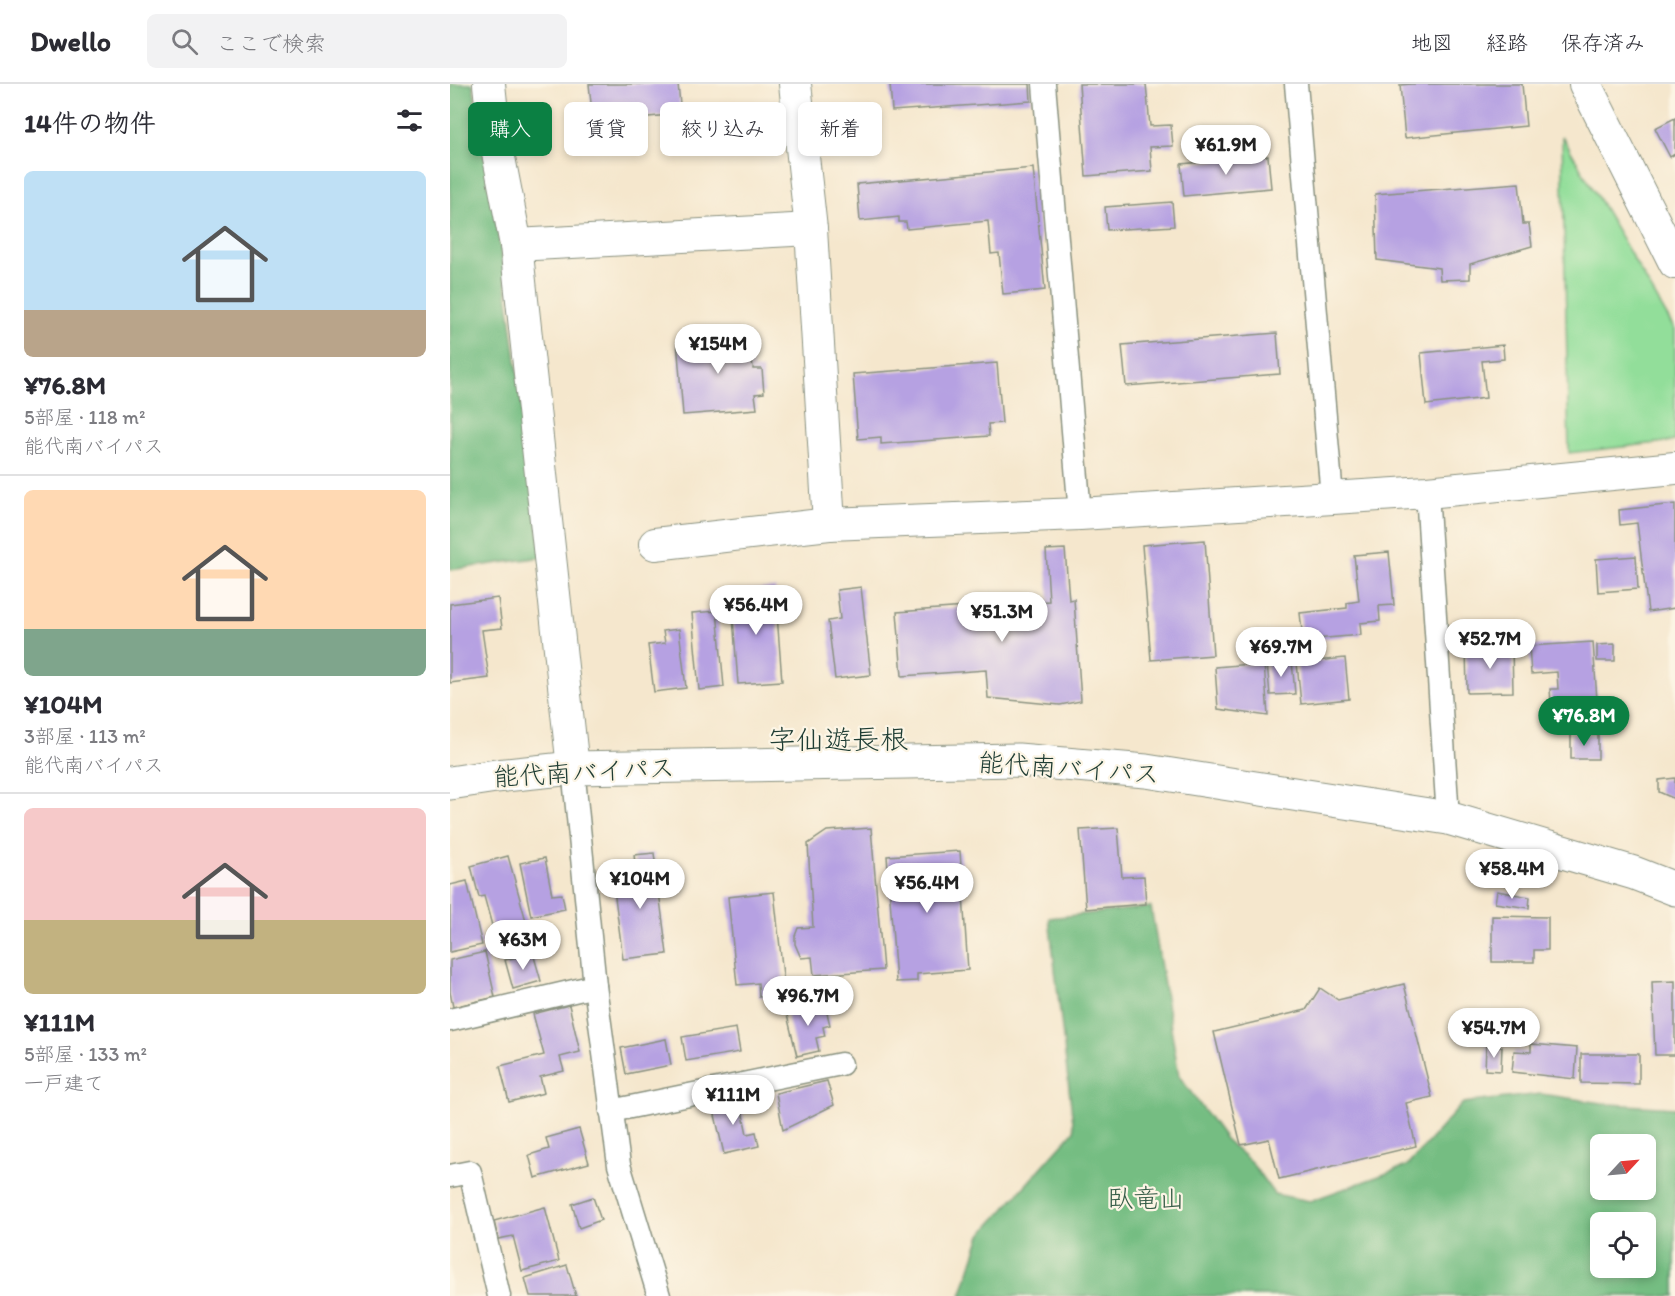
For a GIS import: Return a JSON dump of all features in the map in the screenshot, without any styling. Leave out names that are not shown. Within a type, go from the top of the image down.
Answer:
[{"type":"highway","name":"能代南バイパス","points":[[450,783],[573,768],[1018,760],[1146,771],[1448,818],[1634,873],[1675,889]]},
{"type":"street","points":[[489,84],[494,132],[516,245],[611,1111],[619,1165],[658,1296]]},
{"type":"street","points":[[795,84],[810,229],[829,524]]},
{"type":"street","points":[[1044,84],[1080,514]]},
{"type":"street","points":[[1296,84],[1332,497]]},
{"type":"street","points":[[1585,84],[1675,262]]},
{"type":"street","points":[[516,245],[810,229]]},
{"type":"street","points":[[655,544],[829,524],[1080,514],[1427,492],[1675,468]]},
{"type":"street","points":[[1427,492],[1448,818]]},
{"type":"street","points":[[450,1020],[596,986]]},
{"type":"street","points":[[611,1111],[841,1064]]},
{"type":"street","points":[[450,1176],[470,1172],[499,1296]]},
{"type":"green space","points":[[450,84],[473,84],[476,102],[468,102],[468,156],[485,156],[504,269],[542,557],[450,570]]},
{"type":"green space","points":[[1562,136],[1675,330],[1675,441],[1569,453]]},
{"type":"green space","name":"臥竜山","points":[[1151,907],[1179,1076],[1225,1139],[1251,1162],[1274,1194],[1310,1201],[1407,1166],[1463,1103],[1541,1094],[1609,1104],[1675,1108],[1675,1296],[961,1296],[981,1235],[1074,1131],[1049,918]]},
{"type":"building","points":[[589,84],[678,84],[680,102],[660,102],[660,116],[648,117],[648,102],[591,102]]},
{"type":"building","points":[[890,84],[1030,84],[1031,101],[892,111]]},
{"type":"building","points":[[1079,84],[1146,84],[1150,126],[1171,125],[1173,146],[1150,147],[1152,171],[1086,176]]},
{"type":"building","points":[[1522,84],[1526,126],[1405,138],[1400,85]]},
{"type":"building","points":[[1675,118],[1675,154],[1670,157],[1655,128]]},
{"type":"building","points":[[1268,156],[1271,188],[1184,196],[1181,164]]},
{"type":"building","points":[[1033,168],[1045,290],[1003,294],[999,253],[991,254],[988,221],[907,229],[906,222],[899,222],[899,217],[860,221],[857,184]]},
{"type":"building","points":[[1519,183],[1523,224],[1529,224],[1532,246],[1470,264],[1470,279],[1440,280],[1439,268],[1377,260],[1375,194]]},
{"type":"building","points":[[1172,202],[1174,226],[1107,230],[1105,207]]},
{"type":"building","points":[[1277,333],[1280,374],[1126,386],[1122,345]]},
{"type":"building","points":[[750,335],[753,369],[762,369],[764,393],[755,394],[757,409],[683,415],[677,341]]},
{"type":"building","points":[[1503,345],[1504,359],[1482,361],[1486,398],[1426,405],[1421,353]]},
{"type":"building","points":[[997,363],[1002,423],[988,424],[989,436],[881,444],[881,437],[858,439],[853,374]]},
{"type":"building","points":[[1675,504],[1675,608],[1648,612],[1637,523],[1620,525],[1619,510]]},
{"type":"building","points":[[1205,540],[1213,655],[1151,660],[1142,545]]},
{"type":"building","points":[[1065,549],[1069,600],[1074,599],[1081,701],[1060,705],[988,698],[986,670],[902,676],[897,612],[1049,601],[1046,550]]},
{"type":"building","points":[[1389,552],[1394,605],[1379,606],[1380,621],[1360,623],[1361,635],[1303,640],[1300,613],[1347,608],[1347,603],[1359,601],[1354,555]]},
{"type":"building","points":[[1636,556],[1638,589],[1598,592],[1596,559]]},
{"type":"building","points":[[861,587],[871,675],[835,679],[828,621],[840,619],[837,590]]},
{"type":"building","points":[[775,588],[782,681],[738,684],[731,591]]},
{"type":"building","points":[[498,598],[502,628],[482,630],[489,678],[450,683],[450,604]]},
{"type":"building","points":[[717,611],[724,687],[699,690],[692,613]]},
{"type":"building","points":[[679,629],[686,688],[654,692],[648,645],[665,643],[663,631]]},
{"type":"building","points":[[1593,642],[1598,715],[1558,718],[1556,702],[1551,703],[1550,689],[1558,689],[1557,672],[1531,674],[1529,646]]},
{"type":"building","points":[[1615,644],[1615,661],[1597,661],[1597,645]]},
{"type":"building","points":[[1512,646],[1513,692],[1467,693],[1466,647]]},
{"type":"building","points":[[1345,658],[1349,699],[1301,704],[1297,663]]},
{"type":"building","points":[[1292,661],[1295,694],[1270,695],[1267,663]]},
{"type":"building","points":[[1264,663],[1268,716],[1218,709],[1215,667]]},
{"type":"building","points":[[1571,734],[1598,735],[1598,759],[1571,759]]},
{"type":"building","points":[[1675,778],[1675,799],[1659,792],[1659,780]]},
{"type":"building","points":[[871,828],[883,970],[814,975],[812,957],[801,958],[795,944],[798,928],[813,927],[808,844],[827,831]]},
{"type":"building","points":[[1118,828],[1122,877],[1144,876],[1146,904],[1086,909],[1080,830]]},
{"type":"building","points":[[960,851],[968,970],[917,974],[917,981],[896,982],[887,856]]},
{"type":"building","points":[[654,853],[667,954],[623,959],[612,874],[636,871],[634,855]]},
{"type":"building","points":[[508,856],[533,946],[500,955],[484,896],[479,897],[471,866]]},
{"type":"building","points":[[545,858],[552,895],[562,894],[565,909],[531,916],[520,863]]},
{"type":"building","points":[[467,881],[482,945],[450,952],[450,885]]},
{"type":"building","points":[[1497,891],[1530,897],[1529,908],[1495,903]]},
{"type":"building","points":[[774,892],[785,994],[759,997],[758,983],[737,985],[728,897]]},
{"type":"building","points":[[1492,916],[1548,917],[1548,950],[1534,950],[1534,962],[1492,962]]},
{"type":"building","points":[[485,952],[495,997],[453,1007],[450,992],[450,960]]},
{"type":"building","points":[[533,953],[541,981],[513,989],[505,960]]},
{"type":"building","points":[[1675,981],[1675,1055],[1655,1055],[1652,982]]},
{"type":"building","points":[[1404,984],[1432,1097],[1406,1103],[1416,1146],[1279,1179],[1269,1139],[1241,1145],[1214,1032],[1306,1010],[1320,988],[1338,1000]]},
{"type":"building","points":[[824,1001],[830,1025],[823,1027],[825,1036],[816,1038],[819,1051],[797,1056],[786,1011]]},
{"type":"building","points":[[569,1005],[580,1052],[560,1057],[564,1071],[540,1077],[544,1093],[509,1102],[500,1066],[544,1055],[533,1014]]},
{"type":"building","points":[[736,1028],[740,1052],[686,1061],[682,1037]]},
{"type":"building","points":[[666,1039],[671,1065],[626,1074],[621,1048]]},
{"type":"building","points":[[1531,1044],[1577,1048],[1575,1079],[1512,1072],[1514,1051],[1531,1052]]},
{"type":"building","points":[[1486,1046],[1502,1047],[1501,1071],[1485,1070]]},
{"type":"building","points":[[1581,1054],[1639,1054],[1639,1084],[1581,1083]]},
{"type":"building","points":[[827,1081],[834,1105],[783,1130],[776,1093]]},
{"type":"building","points":[[739,1096],[747,1134],[756,1132],[759,1146],[724,1154],[712,1102]]},
{"type":"building","points":[[579,1129],[589,1163],[535,1178],[529,1155],[549,1149],[546,1138]]},
{"type":"building","points":[[593,1197],[601,1220],[579,1228],[572,1204]]},
{"type":"building","points":[[545,1207],[559,1261],[522,1271],[513,1236],[498,1239],[494,1221]]},
{"type":"building","points":[[567,1265],[576,1296],[530,1296],[525,1278]]},
{"type":"district","name":"字仙遊長根","points":[[838,739]]}]
